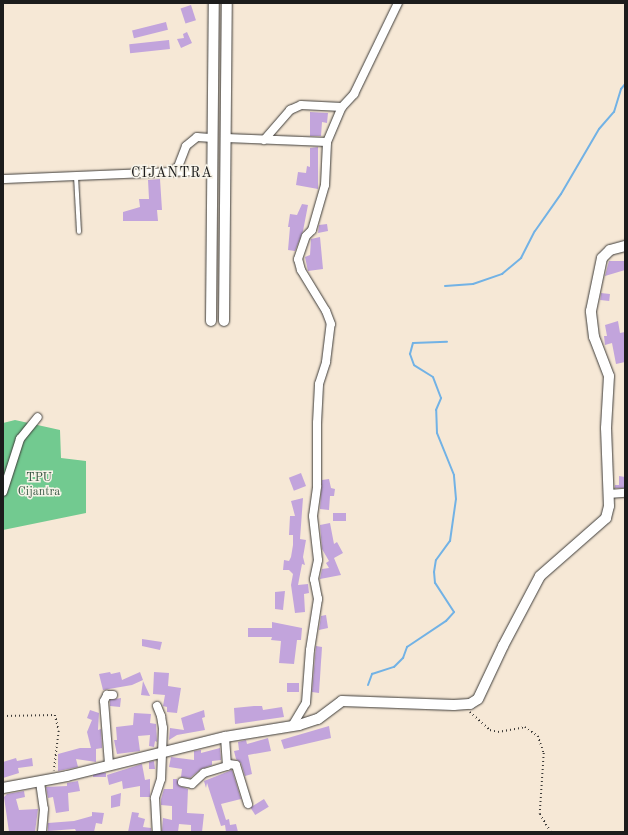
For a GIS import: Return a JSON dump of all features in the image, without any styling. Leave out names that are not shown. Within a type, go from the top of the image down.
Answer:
[{"type":"street","points":[[211,321],[214,3]]},
{"type":"street","points":[[224,321],[227,3]]},
{"type":"street","points":[[292,726],[306,703],[310,650],[318,599],[314,579],[318,560],[313,516],[316,486],[317,424],[319,384],[326,362],[331,324],[326,311],[301,270],[298,259],[306,236],[312,230],[325,185],[327,142],[342,107],[354,94],[398,3]]},
{"type":"street","points":[[213,86],[226,86]]},
{"type":"street","points":[[264,140],[290,110],[301,104],[342,107]]},
{"type":"street","points":[[170,172],[178,167],[186,146],[197,137],[213,138]]},
{"type":"street","points":[[226,138],[327,142]]},
{"type":"street","points":[[3,179],[191,171]]},
{"type":"street","points":[[212,222],[225,222]]},
{"type":"street","points":[[3,788],[40,782],[161,751],[225,737],[292,726],[318,719],[342,701],[463,705],[474,702],[482,694],[503,646],[540,576],[606,518],[609,494],[606,428],[609,376],[594,337],[591,311],[602,258],[610,250],[625,246]]},
{"type":"street","points":[[3,492],[20,439],[38,417]]},
{"type":"street","points":[[609,494],[625,494]]},
{"type":"street","points":[[109,764],[104,701],[107,696],[113,695]]},
{"type":"street","points":[[157,706],[161,716],[161,779],[154,798],[157,832]]},
{"type":"street","points":[[225,737],[229,764]]},
{"type":"street","points":[[182,782],[192,784],[204,773],[229,764],[236,765],[248,804]]},
{"type":"street","points":[[40,782],[44,809],[42,832]]},
{"type":"lane","points":[[76,176],[79,232]]},
{"type":"path","points":[[463,705],[490,730],[498,732],[525,727],[538,736],[544,753],[540,814],[551,832]]},
{"type":"path","points":[[3,716],[55,715],[59,731],[54,778]]},
{"type":"green space","name":"TPU Cijantra","points":[[15,420],[60,430],[61,458],[86,461],[86,513],[3,530],[3,423]]},
{"type":"building","points":[[191,5],[196,20],[185,24],[181,8]]},
{"type":"building","points":[[166,22],[168,30],[134,38],[132,30]]},
{"type":"building","points":[[187,32],[192,43],[181,48],[177,39],[184,38],[183,34]]},
{"type":"building","points":[[169,40],[170,49],[130,53],[129,44]]},
{"type":"building","points":[[310,112],[328,113],[327,123],[322,122],[321,136],[310,136]]},
{"type":"building","points":[[318,147],[318,189],[296,185],[298,172],[306,173],[307,166],[310,167],[310,148]]},
{"type":"building","points":[[160,179],[162,210],[157,210],[158,221],[123,221],[123,212],[140,207],[139,199],[149,199],[148,180]]},
{"type":"building","points":[[302,204],[308,205],[303,231],[295,251],[288,250],[290,227],[288,227],[290,214],[297,215]]},
{"type":"building","points":[[327,224],[328,231],[318,233],[319,225]]},
{"type":"building","points":[[320,237],[323,269],[308,271],[305,257],[310,255],[311,239]]},
{"type":"building","points":[[609,261],[625,261],[625,270],[605,276]]},
{"type":"building","points":[[601,293],[610,294],[609,301],[600,300]]},
{"type":"building","points":[[618,321],[620,333],[625,332],[625,362],[616,364],[612,343],[605,345],[604,336],[607,336],[605,325]]},
{"type":"building","points":[[301,473],[306,486],[294,491],[289,478]]},
{"type":"building","points":[[619,476],[625,477],[625,488],[615,488],[615,485],[619,485]]},
{"type":"building","points":[[329,479],[331,488],[335,489],[334,496],[330,496],[329,510],[320,509],[322,480]]},
{"type":"building","points":[[303,498],[300,539],[306,540],[303,557],[305,565],[302,564],[298,585],[308,584],[309,593],[304,594],[305,612],[295,613],[291,585],[293,574],[289,570],[283,570],[284,560],[289,561],[293,545],[293,535],[289,535],[290,516],[295,516],[291,501]]},
{"type":"building","points":[[333,513],[346,513],[346,521],[333,521]]},
{"type":"building","points":[[330,523],[334,544],[337,542],[343,553],[334,558],[341,575],[320,579],[322,569],[329,568],[326,563],[329,561],[322,549],[320,525]]},
{"type":"building","points":[[285,591],[283,610],[275,609],[275,592]]},
{"type":"building","points":[[326,615],[328,628],[319,630],[321,616]]},
{"type":"building","points":[[272,622],[302,628],[301,640],[297,640],[294,664],[279,663],[281,641],[271,640],[272,637],[248,637],[248,628],[272,628]]},
{"type":"building","points":[[142,639],[162,642],[160,650],[142,646]]},
{"type":"building","points":[[316,646],[322,647],[319,693],[312,692]]},
{"type":"building","points":[[110,672],[111,674],[120,672],[122,680],[140,672],[143,680],[132,685],[103,690],[99,674]]},
{"type":"building","points":[[154,672],[169,673],[168,686],[181,688],[177,713],[167,712],[167,707],[163,706],[165,695],[153,694]]},
{"type":"building","points":[[143,681],[150,696],[141,695]]},
{"type":"building","points":[[287,683],[299,683],[299,692],[287,692]]},
{"type":"building","points":[[121,698],[120,707],[110,706],[110,700]]},
{"type":"building","points":[[262,706],[263,710],[282,707],[284,717],[235,724],[234,708]]},
{"type":"building","points":[[90,710],[99,713],[98,730],[101,729],[102,748],[96,749],[96,762],[76,759],[78,767],[58,771],[58,754],[80,748],[91,748],[87,732],[92,720],[87,718]]},
{"type":"building","points":[[204,710],[205,717],[202,718],[205,730],[177,735],[169,740],[170,728],[184,730],[181,718]]},
{"type":"building","points":[[134,713],[151,714],[150,723],[156,724],[157,742],[155,741],[154,747],[149,746],[150,735],[138,736],[140,751],[117,754],[114,740],[117,740],[116,727],[133,725]]},
{"type":"building","points":[[329,726],[331,738],[284,749],[281,740]]},
{"type":"building","points":[[268,738],[271,751],[248,755],[252,774],[245,776],[241,763],[236,759],[234,751],[239,750],[238,742],[246,740],[247,744]]},
{"type":"building","points":[[220,748],[221,760],[212,761],[212,765],[201,769],[190,778],[181,777],[182,769],[169,767],[171,757],[194,760],[194,751],[201,750],[201,753]]},
{"type":"building","points":[[16,758],[17,761],[32,758],[33,766],[18,768],[19,773],[3,778],[3,762]]},
{"type":"building","points":[[154,761],[155,769],[149,769],[149,762]]},
{"type":"building","points":[[142,764],[145,780],[150,779],[150,797],[140,797],[140,786],[123,789],[122,781],[109,785],[107,775]]},
{"type":"building","points":[[232,770],[241,799],[221,804],[226,820],[229,819],[230,825],[236,824],[238,832],[226,832],[225,825],[221,826],[207,783],[206,788],[204,781]]},
{"type":"building","points":[[93,773],[106,773],[106,777],[93,777]]},
{"type":"building","points":[[173,779],[177,779],[179,786],[188,789],[187,813],[204,814],[202,832],[191,832],[191,825],[179,824],[178,832],[162,832],[163,818],[172,820],[172,806],[161,805],[161,799],[164,789],[173,789]]},
{"type":"building","points":[[78,781],[80,791],[68,793],[69,811],[56,813],[53,797],[48,798],[46,787],[67,786],[67,783]]},
{"type":"building","points":[[24,791],[25,797],[16,799],[19,810],[38,809],[35,832],[9,832],[4,797],[7,794]]},
{"type":"building","points":[[121,793],[120,806],[111,808],[111,796]]},
{"type":"building","points":[[264,799],[269,807],[255,815],[250,807]]},
{"type":"building","points":[[92,812],[104,813],[102,824],[96,823],[94,832],[76,831],[75,829],[48,831],[48,823],[74,821],[92,816]]},
{"type":"building","points":[[132,812],[139,813],[138,817],[145,819],[143,827],[151,828],[151,832],[128,832]]},
{"type":"waterway","points":[[445,286],[473,284],[502,274],[521,258],[535,231],[561,194],[599,129],[614,112],[621,89],[625,84]]},
{"type":"waterway","points":[[368,685],[372,674],[394,667],[403,658],[407,647],[446,621],[454,612],[435,583],[434,572],[436,560],[450,541],[456,499],[454,475],[437,433],[436,410],[441,398],[433,377],[414,365],[410,354],[413,343],[447,342]]},
{"type":"district","name":"CIJANTRA","points":[[172,173]]}]
